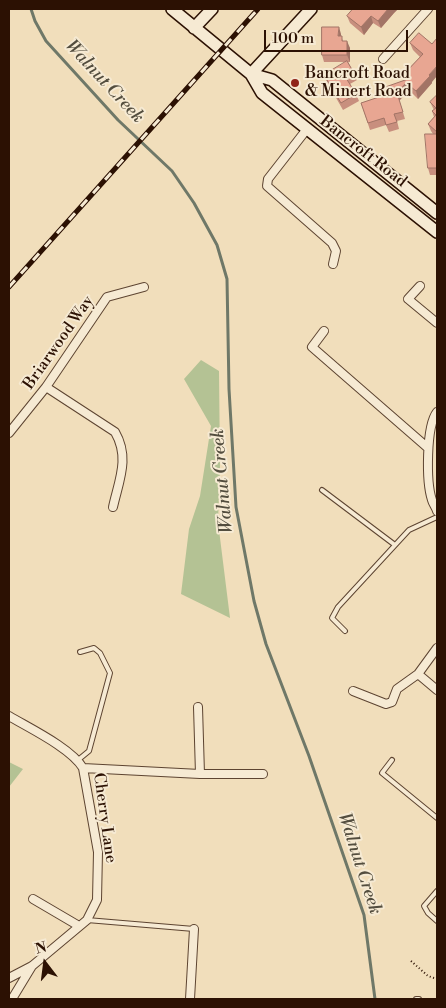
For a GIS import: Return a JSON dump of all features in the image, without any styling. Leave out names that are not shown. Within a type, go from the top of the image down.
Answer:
[{"type":"street","name":"Bancroft Road","points":[[172,9],[251,74],[262,93],[437,232]]},
{"type":"street","points":[[194,28],[212,9]]},
{"type":"street","points":[[251,74],[311,9]]},
{"type":"street","points":[[383,59],[428,9]]},
{"type":"street","name":"Bancroft Road","points":[[251,74],[272,80],[437,213]]},
{"type":"street","points":[[307,129],[268,179],[267,186],[332,243],[336,251],[333,264]]},
{"type":"street","points":[[420,286],[408,299],[437,323]]},
{"type":"street","name":"Briarwood Way","points":[[9,433],[46,387],[107,297],[144,288]]},
{"type":"street","points":[[324,330],[312,347],[428,448]]},
{"type":"street","points":[[46,387],[115,432],[121,443],[123,464],[113,507]]},
{"type":"street","points":[[437,412],[434,416],[428,448],[428,471],[432,500],[437,510]]},
{"type":"street","points":[[353,691],[386,704],[392,702],[398,689],[418,674],[437,648]]},
{"type":"street","points":[[418,674],[437,690]]},
{"type":"street","points":[[198,707],[200,774]]},
{"type":"street","name":"Cherry Lane","points":[[9,716],[67,751],[78,760],[83,768],[98,852],[97,900],[87,920]]},
{"type":"street","points":[[83,768],[200,774],[263,774]]},
{"type":"street","points":[[33,899],[78,926]]},
{"type":"street","points":[[9,978],[32,966],[87,920]]},
{"type":"street","points":[[190,999],[194,929]]},
{"type":"street","points":[[12,999],[32,966]]},
{"type":"lane","points":[[322,490],[395,545]]},
{"type":"lane","points":[[344,631],[332,618],[338,607],[409,530],[437,517]]},
{"type":"lane","points":[[78,760],[89,751],[110,673],[100,653],[94,648],[80,652]]},
{"type":"lane","points":[[392,760],[382,773],[437,818]]},
{"type":"lane","points":[[437,891],[424,906],[428,913],[437,921]]},
{"type":"lane","points":[[87,920],[194,929]]},
{"type":"path","points":[[412,961],[428,976],[437,979]]},
{"type":"green space","points":[[201,360],[219,371],[220,468],[218,522],[230,618],[181,594],[189,529],[200,496],[211,426],[184,379]]},
{"type":"green space","points":[[9,762],[23,769],[9,787]]},
{"type":"building","points":[[353,9],[388,9],[378,21],[371,16],[361,27],[347,16]]},
{"type":"building","points":[[322,27],[339,27],[338,36],[342,36],[342,41],[347,41],[347,55],[322,55]]},
{"type":"building","points":[[419,33],[432,44],[437,38],[437,66],[416,91],[406,83],[397,93],[403,112],[394,114],[397,122],[386,125],[384,118],[368,123],[361,103],[379,97],[377,90],[408,79],[403,75],[423,54],[410,43]]},
{"type":"building","points":[[347,61],[354,73],[346,78],[356,94],[341,103],[324,75]]},
{"type":"building","points":[[437,95],[437,132],[428,124],[436,115],[432,111],[436,108],[430,102]]},
{"type":"building","points":[[425,134],[437,134],[437,168],[428,168]]},
{"type":"waterway","name":"Walnut Creek","points":[[31,9],[46,41],[118,120],[172,171],[194,203],[217,245],[227,279],[229,389],[236,507],[254,601],[266,644],[309,756],[364,915],[375,999]]},
{"type":"railway","points":[[9,287],[258,9]]},
{"type":"place","name":"Bancroft Road & Minert Road","points":[[295,83]]}]
